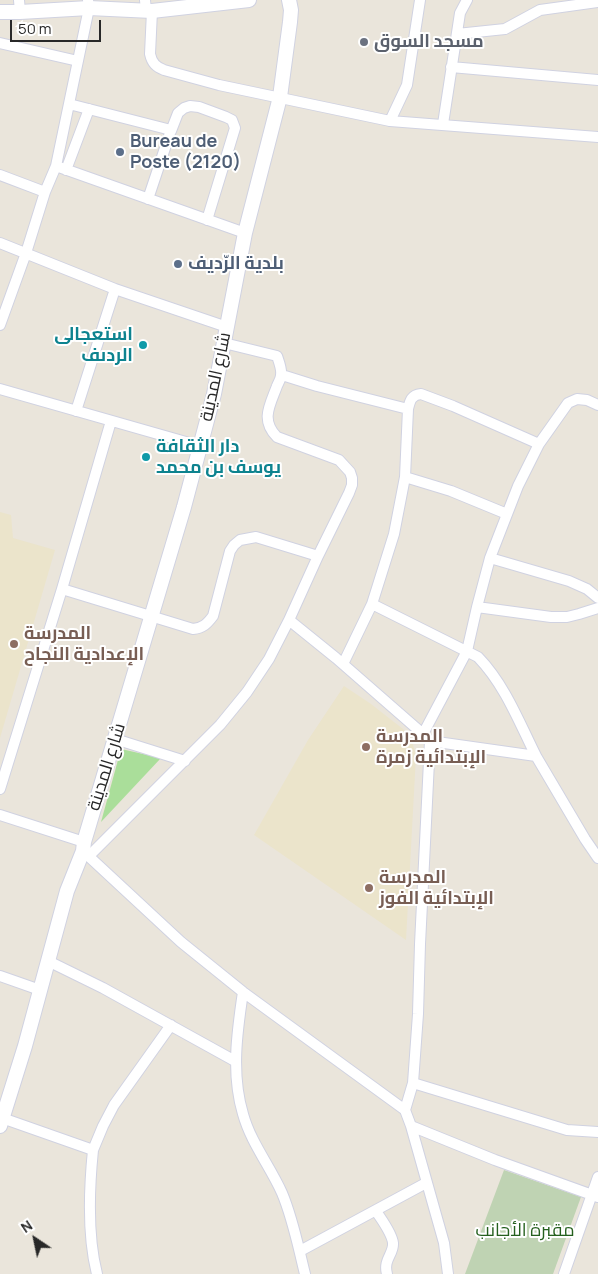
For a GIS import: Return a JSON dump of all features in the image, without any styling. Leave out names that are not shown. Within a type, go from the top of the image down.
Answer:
[{"type":"street","points":[[0,12],[20,6],[88,4],[148,7],[249,0]]},
{"type":"street","name":"شارع المدينة","points":[[1,1122],[25,1046],[67,891],[85,850],[115,739],[184,507],[214,394],[245,233],[280,97],[290,22],[291,10],[289,0]]},
{"type":"street","points":[[393,121],[407,85],[420,0]]},
{"type":"street","points":[[439,124],[460,13],[467,0]]},
{"type":"street","points":[[457,34],[505,29],[540,10],[598,2]]},
{"type":"street","points":[[0,325],[26,253],[45,192],[56,166],[88,4]]},
{"type":"street","points":[[148,7],[150,54],[151,60],[158,68],[219,85],[393,121],[598,137]]},
{"type":"street","points":[[0,43],[78,61]]},
{"type":"street","points":[[451,67],[598,80]]},
{"type":"street","points":[[69,104],[171,131]]},
{"type":"street","points":[[148,199],[178,113],[190,106],[199,107],[232,120],[235,128],[207,220]]},
{"type":"street","points":[[66,170],[89,110]]},
{"type":"street","points":[[56,166],[245,233]]},
{"type":"street","points":[[0,175],[45,192]]},
{"type":"street","points":[[0,243],[115,289],[227,327]]},
{"type":"street","points":[[76,411],[115,289]]},
{"type":"street","points":[[85,850],[185,761],[220,725],[247,692],[269,658],[289,620],[352,485],[350,472],[339,460],[277,437],[272,432],[267,419],[268,411],[282,375],[277,356],[224,344]]},
{"type":"street","points":[[282,375],[406,409]]},
{"type":"street","points":[[0,389],[200,446]]},
{"type":"street","points":[[340,661],[372,604],[394,534],[405,477],[406,409],[412,397],[416,394],[421,394],[539,444]]},
{"type":"street","points":[[405,1110],[413,1083],[418,1014],[426,737],[466,651],[490,558],[518,486],[539,444],[568,403],[577,399],[587,400],[598,405]]},
{"type":"street","points":[[0,789],[62,589],[111,421]]},
{"type":"street","points":[[405,477],[451,491],[507,514]]},
{"type":"street","points":[[62,589],[193,629],[200,628],[213,616],[230,551],[240,540],[256,537],[318,556]]},
{"type":"street","points":[[490,558],[569,581],[587,589],[598,598]]},
{"type":"street","points":[[372,604],[466,651],[478,658],[489,669],[501,686],[536,756],[598,858]]},
{"type":"street","points":[[477,607],[551,617],[567,617],[598,608]]},
{"type":"street","points":[[289,620],[340,661],[426,737],[536,756]]},
{"type":"street","points":[[115,739],[185,761]]},
{"type":"street","points":[[0,815],[85,850],[99,866],[181,942],[243,992],[405,1110],[444,1242],[448,1274]]},
{"type":"street","points":[[48,961],[103,988],[235,1061]]},
{"type":"street","points":[[0,976],[40,990]]},
{"type":"street","points":[[243,992],[235,1061],[242,1113],[252,1137],[281,1191],[290,1215],[305,1274]]},
{"type":"street","points":[[98,1274],[93,1257],[91,1235],[90,1178],[93,1150],[114,1105],[171,1026]]},
{"type":"street","points":[[413,1083],[567,1130],[598,1132]]},
{"type":"street","points":[[1,1122],[93,1150]]},
{"type":"street","points":[[411,1126],[495,1160],[595,1196]]},
{"type":"street","points":[[564,1274],[595,1196],[598,1177]]},
{"type":"street","points":[[300,1251],[426,1183]]},
{"type":"street","points":[[376,1211],[391,1236],[393,1245],[386,1264],[387,1274]]},
{"type":"shaded area","name":"المدرسة الإعدادية النجاح","points":[[0,512],[11,515],[13,538],[55,550],[0,738]]},
{"type":"shaded area","name":"المدرسة الإبتدائية الفوز","points":[[344,686],[403,729],[411,738],[416,755],[406,940],[254,835],[308,740]]},
{"type":"green space","points":[[121,749],[161,758],[101,822]]},
{"type":"green space","name":"مقبرة الأجانب","points":[[504,1170],[581,1197],[553,1274],[465,1274]]},
{"type":"place","name":"مسجد السوق","points":[[364,42]]},
{"type":"place","name":"Bureau de Poste (2120)","points":[[120,152]]},
{"type":"place","name":"بلدية الرّديف","points":[[178,264]]},
{"type":"place","name":"استعجالى الردىف","points":[[143,345]]},
{"type":"place","name":"دار الثقافة يوسف بن محمد","points":[[146,457]]},
{"type":"place","name":"المدرسة الإعدادية النجاح","points":[[14,644]]},
{"type":"place","name":"المدرسة الإبتدائية زمرة","points":[[366,747]]},
{"type":"place","name":"المدرسة الإبتدائية الفوز","points":[[369,888]]}]
